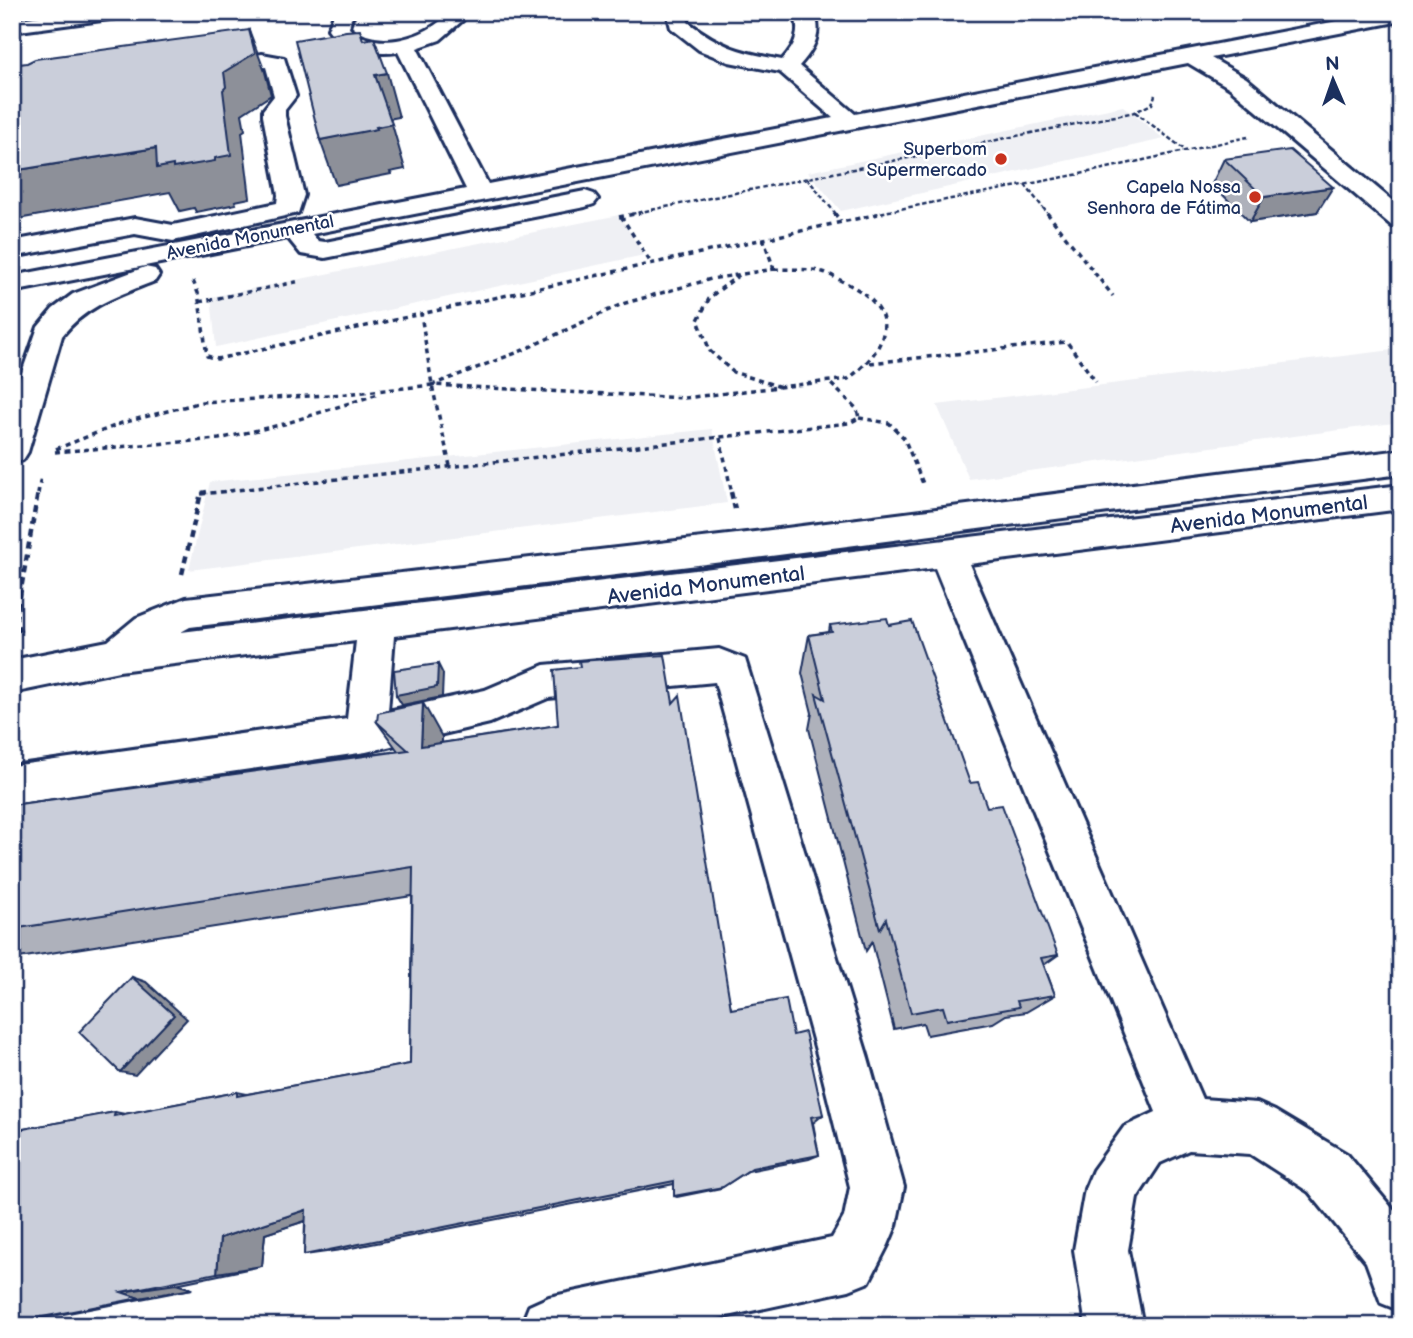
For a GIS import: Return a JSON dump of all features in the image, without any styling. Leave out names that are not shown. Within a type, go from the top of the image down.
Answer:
[{"type":"street","points":[[12,26],[117,12]]},
{"type":"street","points":[[337,14],[338,29],[351,40],[375,45],[405,44],[428,38],[444,30],[453,20],[452,12]]},
{"type":"street","points":[[677,12],[678,24],[706,46],[736,58],[787,67],[849,120]]},
{"type":"street","points":[[787,67],[805,48],[809,23],[804,12]]},
{"type":"street","points":[[1294,12],[1323,29]]},
{"type":"street","name":"Avenida Monumental","points":[[12,284],[1136,64],[1401,15]]},
{"type":"street","points":[[405,44],[480,192]]},
{"type":"street","points":[[1189,54],[1238,83],[1401,221]]},
{"type":"street","points":[[12,249],[135,226],[153,227],[161,232],[173,233],[289,208],[292,195],[274,116],[274,110],[285,96],[276,63],[248,61],[183,72]]},
{"type":"street","points":[[1074,102],[1129,91],[1135,83],[1136,64]]},
{"type":"street","points":[[1238,83],[1258,69]]},
{"type":"street","points":[[293,228],[310,248],[325,250],[611,194]]},
{"type":"street","points":[[12,452],[48,334],[63,315],[83,300],[139,278],[189,250]]},
{"type":"street","points":[[118,656],[149,629],[186,613],[751,546],[1401,462]]},
{"type":"street","name":"Avenida Monumental","points":[[19,663],[118,656],[1401,497]]},
{"type":"street","points":[[947,555],[1187,1124]]},
{"type":"street","points":[[366,734],[376,625]]},
{"type":"street","points":[[12,785],[366,734],[490,706],[544,682],[719,665],[732,671],[843,1058],[877,1187],[869,1226],[849,1262],[550,1326]]},
{"type":"street","points":[[1115,1326],[1101,1250],[1112,1189],[1142,1145],[1187,1124],[1257,1129],[1328,1172],[1387,1245],[1401,1283]]},
{"type":"path","points":[[608,219],[1135,112],[1152,104],[1156,90]]},
{"type":"path","points":[[1135,112],[1186,151]]},
{"type":"path","points":[[182,284],[194,281],[206,356],[217,359],[841,221],[1257,135]]},
{"type":"path","points":[[807,178],[841,221]]},
{"type":"path","points":[[1025,185],[1113,296]]},
{"type":"path","points":[[621,216],[652,263]]},
{"type":"path","points":[[763,238],[774,269]]},
{"type":"path","points":[[388,391],[284,424],[219,439],[46,453],[122,423],[202,402],[388,391],[432,385],[684,398],[848,379],[869,363],[883,337],[884,320],[869,295],[823,272],[774,269],[711,279],[622,304],[521,351],[432,385]]},
{"type":"path","points":[[740,274],[710,297],[698,320],[710,351],[733,372],[786,388]]},
{"type":"path","points":[[199,302],[308,280]]},
{"type":"path","points":[[421,314],[432,385],[450,466]]},
{"type":"path","points":[[869,363],[1067,342],[1096,382]]},
{"type":"path","points":[[829,382],[857,409],[859,418]]},
{"type":"path","points":[[179,581],[201,493],[720,438],[849,423],[859,418],[889,423],[897,430],[904,438],[925,487]]},
{"type":"path","points":[[720,438],[738,520]]},
{"type":"path","points":[[19,663],[16,618],[43,467]]},
{"type":"shaded area","points":[[1123,106],[1164,139],[841,211],[808,172]]},
{"type":"shaded area","points":[[619,215],[644,255],[216,347],[211,297]]},
{"type":"shaded area","points":[[1401,349],[1401,422],[969,479],[937,405]]},
{"type":"shaded area","points":[[712,429],[727,503],[189,570],[210,482]]},
{"type":"building","points":[[249,30],[255,53],[224,72],[226,87],[223,90],[231,155],[215,158],[215,161],[157,168],[156,148],[12,171],[12,65],[35,59]]},
{"type":"building","points":[[360,30],[363,40],[374,38],[387,73],[375,75],[392,124],[320,140],[295,40]]},
{"type":"building","points":[[1290,150],[1333,187],[1264,197],[1224,159]]},
{"type":"building","points":[[887,618],[889,625],[912,621],[970,783],[978,782],[987,807],[1002,805],[1058,955],[1041,958],[1055,995],[1017,1001],[1019,1007],[947,1020],[943,1007],[911,1013],[886,919],[880,929],[816,694],[825,699],[809,635],[832,632],[830,625]]},
{"type":"building","points":[[665,655],[673,703],[680,695],[731,1009],[786,999],[793,1035],[805,1032],[823,1115],[811,1117],[819,1155],[752,1168],[723,1187],[674,1196],[674,1181],[304,1255],[306,1210],[220,1238],[217,1273],[121,1292],[139,1298],[12,1323],[12,1131],[115,1112],[114,1116],[237,1092],[237,1096],[410,1064],[413,867],[12,929],[12,805],[408,750],[377,722],[378,713],[423,703],[421,746],[558,725],[554,670],[580,667],[579,661]]},
{"type":"building","points":[[438,664],[437,687],[396,695],[394,670]]},
{"type":"building","points":[[132,977],[174,1015],[120,1072],[79,1032]]},
{"type":"place","name":"Superbom Supermercado","points":[[1001,159]]},
{"type":"place","name":"Capela Nossa Senhora de Fátima","points":[[1255,197]]}]
